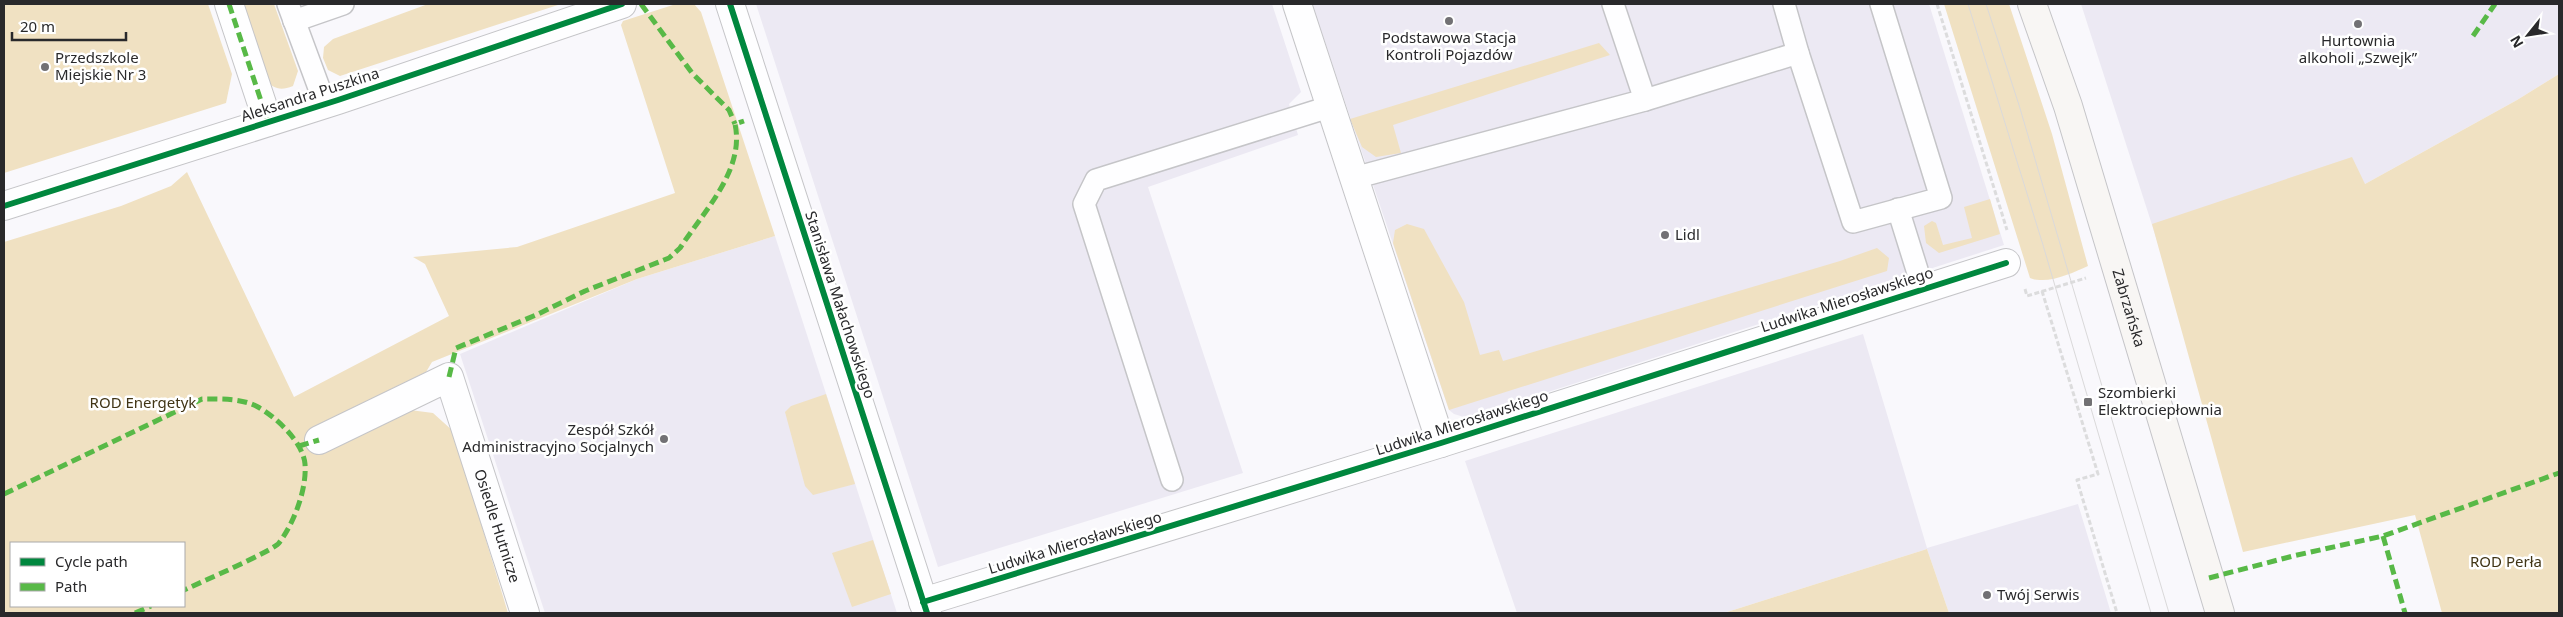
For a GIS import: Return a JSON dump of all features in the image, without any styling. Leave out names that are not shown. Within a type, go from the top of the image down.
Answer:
[{"type":"street","points":[[229,4],[268,122]]},
{"type":"street","name":"Aleksandra Puszkina","points":[[4,206],[324,104],[622,4]]},
{"type":"street","name":"Stanisława Małachowskiego","points":[[730,4],[925,608]]},
{"type":"street","points":[[1297,4],[1329,107],[1441,443]]},
{"type":"street","name":"Zabrzańska","points":[[2032,4],[2068,106],[2220,613]]},
{"type":"street","name":"Ludwika Mierosławskiego","points":[[925,608],[2006,262]]},
{"type":"street","name":"Osiedle Hutnicze","points":[[319,440],[449,377],[525,613]]},
{"type":"lane","points":[[324,104],[291,12],[343,4]]},
{"type":"lane","points":[[1784,4],[1852,222],[1942,198],[1881,4]]},
{"type":"lane","points":[[1618,5],[1645,100]]},
{"type":"lane","points":[[1354,178],[1645,100],[1798,53]]},
{"type":"lane","points":[[1172,480],[1084,204],[1096,180],[1329,107]]},
{"type":"lane","points":[[1898,210],[1923,289]]},
{"type":"path","points":[[1937,4],[2008,231]]},
{"type":"path","points":[[2024,287],[2027,296],[2042,292],[2098,474],[2077,480],[2116,613]]},
{"type":"shaded area","points":[[756,4],[1272,4],[1301,92],[1289,104],[1298,135],[1148,187],[1243,473],[938,567]]},
{"type":"shaded area","points":[[1312,4],[1929,4],[2004,245],[1467,418],[1454,414],[1449,410]]},
{"type":"shaded area","points":[[2081,4],[2559,4],[2559,74],[2517,100],[2365,184],[2169,258],[2162,256]]},
{"type":"shaded area","name":"Zespół Szkół Administracyjno Socjalnych","points":[[775,236],[897,613],[545,613],[460,354],[637,279]]},
{"type":"shaded area","points":[[1863,334],[1927,548],[2078,504],[2111,613],[1949,613],[1927,549],[1724,613],[1517,613],[1465,461]]},
{"type":"green space","points":[[4,4],[208,4],[232,74],[226,103],[4,173]]},
{"type":"green space","points":[[237,4],[274,4],[298,71],[293,86],[277,88],[264,79]]},
{"type":"green space","points":[[428,4],[561,4],[340,76],[328,70],[323,58],[324,47],[333,39]]},
{"type":"green space","name":"ROD Energetyk","points":[[676,4],[694,4],[701,12],[775,236],[637,279],[432,362],[426,372],[309,429],[321,453],[410,410],[433,413],[453,431],[508,613],[4,613],[4,242],[121,206],[171,186],[187,172],[294,397],[449,316],[425,264],[413,257],[517,247],[675,193],[621,25],[623,21]]},
{"type":"green space","points":[[1944,4],[2009,4],[2052,134],[2088,266],[2052,279],[2037,280],[2030,278]]},
{"type":"green space","points":[[1599,43],[1610,55],[1393,125],[1401,153],[1376,157],[1362,147],[1350,119]]},
{"type":"green space","name":"ROD Perła","points":[[2559,74],[2559,613],[2442,613],[2415,515],[2243,552],[2152,224],[2352,157],[2365,184],[2517,100]]},
{"type":"green space","points":[[1990,199],[2000,234],[1939,253],[1926,243],[1924,226],[1932,221],[1936,223],[1943,245],[1972,238],[1964,207]]},
{"type":"green space","points":[[1407,224],[1424,229],[1464,302],[1480,355],[1499,350],[1503,361],[1840,261],[1877,248],[1889,258],[1887,271],[1449,410],[1393,243],[1395,230]]},
{"type":"green space","points":[[826,394],[855,484],[813,495],[805,486],[785,412],[791,406]]},
{"type":"green space","points":[[873,540],[891,594],[852,607],[832,553]]},
{"type":"green space","points":[[1927,549],[1949,613],[1724,613]]},
{"type":"tram line","points":[[1968,4],[2043,245],[2151,613]]},
{"type":"tram line","points":[[1986,4],[2019,105],[2169,613]]},
{"type":"marked path","points":[[229,4],[268,122]]},
{"type":"marked path","points":[[641,4],[692,73],[729,110],[735,124]]},
{"type":"marked path","points":[[2473,36],[2495,4]]},
{"type":"marked path","points":[[449,377],[456,348],[536,315],[585,291],[669,258],[680,248],[711,205],[720,189],[734,158],[735,124],[744,121]]},
{"type":"marked path","points":[[4,494],[202,399],[238,401],[258,407],[273,417],[288,431],[303,456],[305,464],[304,484],[294,516],[285,535],[274,547],[185,590]]},
{"type":"marked path","points":[[299,446],[319,440]]},
{"type":"marked path","points":[[2209,578],[2293,556],[2383,536],[2559,473]]},
{"type":"marked path","points":[[2383,536],[2405,613]]},
{"type":"marked path","points":[[135,613],[149,607]]},
{"type":"cycle path","points":[[4,206],[338,100],[622,4]]},
{"type":"cycle path","points":[[730,4],[927,613]]},
{"type":"cycle path","points":[[923,602],[1441,443],[2006,263]]},
{"type":"place","name":"Podstawowa Stacja Kontroli Pojazdów","points":[[1449,21]]},
{"type":"place","name":"Hurtownia alkoholi „Szwejk”","points":[[2358,24]]},
{"type":"place","name":"Przedszkole Miejskie Nr 3","points":[[45,67]]},
{"type":"place","name":"Lidl","points":[[1665,235]]},
{"type":"place","name":"Szombierki Elektrociepłownia","points":[[2088,402]]},
{"type":"place","name":"Zespół Szkół Administracyjno Socjalnych","points":[[664,439]]},
{"type":"place","name":"Twój Serwis","points":[[1987,595]]}]
